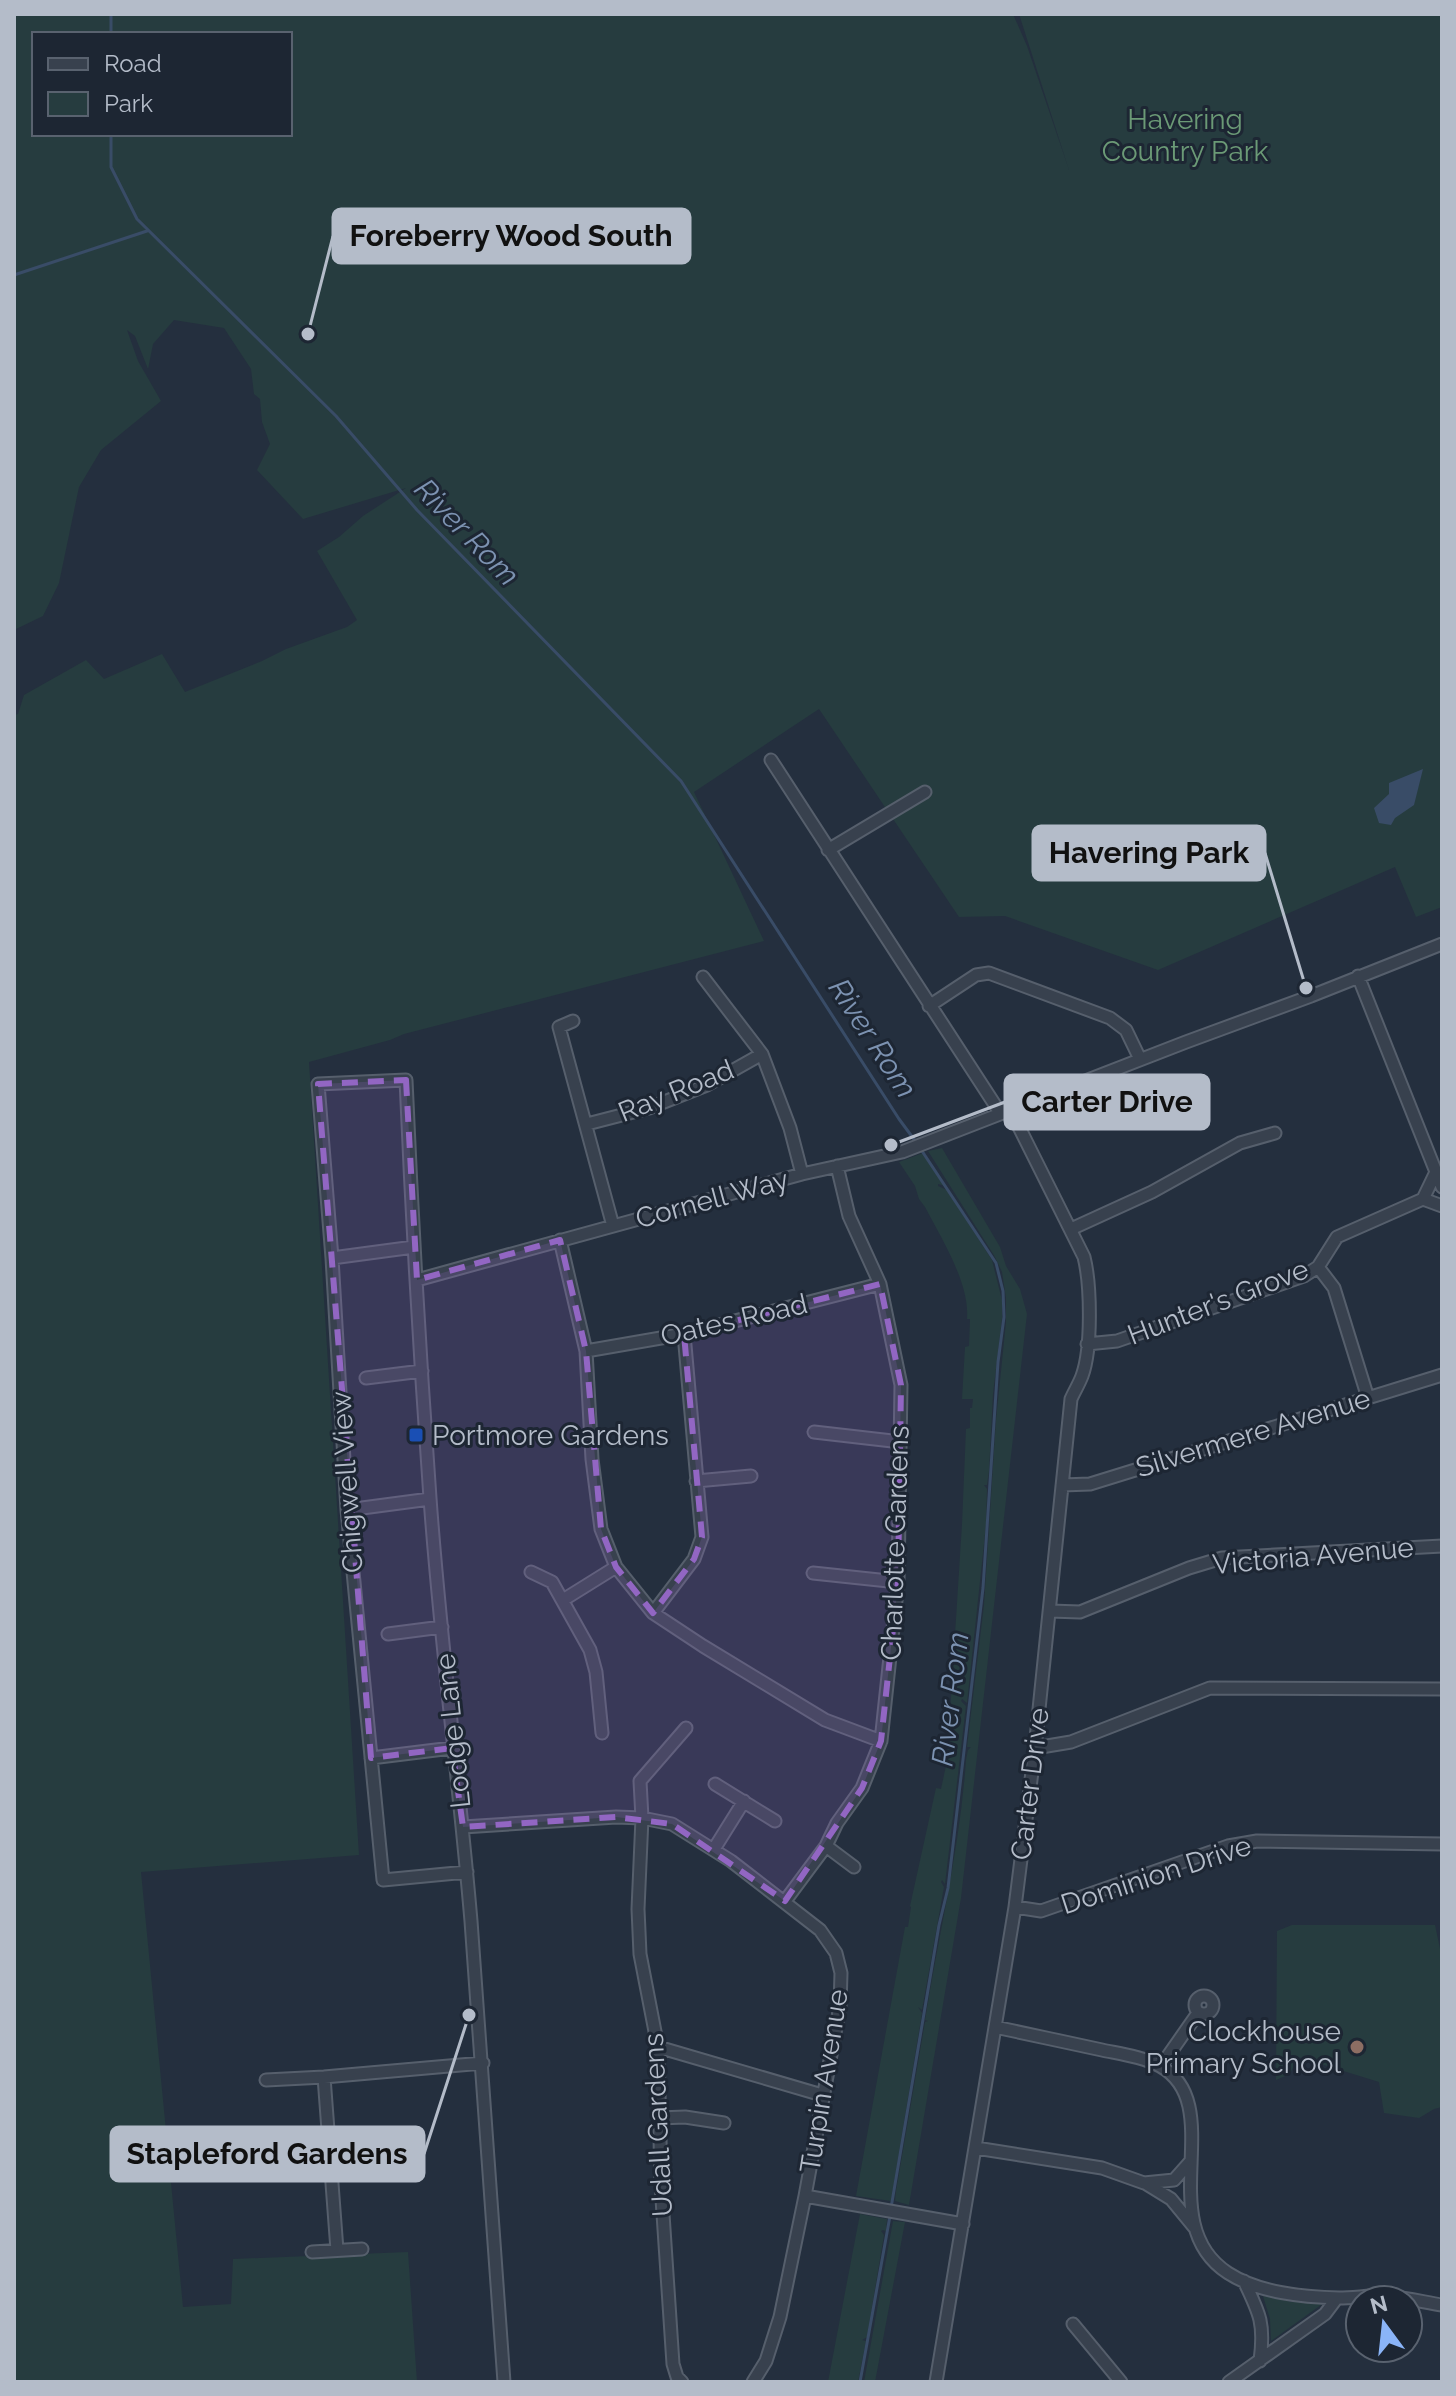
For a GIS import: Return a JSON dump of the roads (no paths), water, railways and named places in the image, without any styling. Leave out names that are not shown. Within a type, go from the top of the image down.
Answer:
[{"type":"street","name":"Carter Drive","points":[[771,760],[997,1108],[1013,1115],[1071,1229],[1089,1275],[1087,1344],[1083,1374],[1071,1399],[1035,1748],[1015,1907],[936,2382]]},
{"type":"street","points":[[828,850],[925,792]]},
{"type":"street","name":"Cornell Way","points":[[417,1280],[802,1174],[907,1150],[1442,944]]},
{"type":"street","points":[[929,1006],[976,975],[989,973],[1110,1018],[1126,1030],[1140,1059]]},
{"type":"street","points":[[1358,976],[1442,1187]]},
{"type":"street","points":[[703,977],[762,1054],[790,1128],[802,1174]]},
{"type":"street","points":[[573,1021],[559,1027],[613,1226]]},
{"type":"street","name":"Ray Road","points":[[587,1124],[649,1108],[707,1085],[762,1054]]},
{"type":"street","name":"Chigwell View","points":[[406,1080],[318,1084],[347,1510],[383,1880],[467,1872]]},
{"type":"street","name":"Lodge Lane","points":[[406,1080],[430,1499],[452,1748],[467,1872],[504,2382]]},
{"type":"street","points":[[1071,1229],[1152,1192],[1240,1143],[1275,1133]]},
{"type":"street","name":"Charlotte Gardens","points":[[785,1901],[826,1846],[837,1823],[862,1788],[881,1741],[898,1582],[901,1385],[880,1284],[849,1216],[837,1166]]},
{"type":"street","points":[[1436,1172],[1423,1199],[1442,1206]]},
{"type":"street","name":"Hunter's Grove","points":[[1087,1344],[1117,1341],[1304,1276],[1318,1267],[1337,1237],[1423,1199]]},
{"type":"street","points":[[560,1240],[586,1351],[592,1459],[601,1529],[616,1567],[653,1613],[703,1646],[825,1720],[881,1741]]},
{"type":"street","points":[[332,1258],[414,1247]]},
{"type":"street","points":[[1318,1267],[1334,1288],[1368,1398]]},
{"type":"street","name":"Oates Road","points":[[586,1351],[684,1334],[880,1284]]},
{"type":"street","points":[[653,1613],[694,1559],[702,1537],[684,1334]]},
{"type":"street","points":[[366,1378],[422,1371]]},
{"type":"street","name":"Silvermere Avenue","points":[[1062,1485],[1090,1484],[1442,1375]]},
{"type":"street","points":[[814,1432],[901,1442]]},
{"type":"street","points":[[696,1481],[751,1476]]},
{"type":"street","points":[[347,1510],[430,1499]]},
{"type":"street","name":"Victoria Avenue","points":[[1050,1611],[1080,1612],[1222,1558],[1442,1546]]},
{"type":"street","points":[[563,1600],[616,1567]]},
{"type":"street","points":[[531,1572],[552,1582],[590,1650],[596,1672],[602,1733]]},
{"type":"street","points":[[813,1573],[898,1582]]},
{"type":"street","points":[[388,1634],[442,1627]]},
{"type":"street","points":[[1035,1748],[1071,1742],[1210,1688],[1442,1689]]},
{"type":"street","name":"Udall Gardens","points":[[682,2382],[673,2364],[661,2184],[658,2047],[640,1954],[638,1909],[642,1818],[640,1781],[686,1728]]},
{"type":"street","points":[[371,1758],[452,1748]]},
{"type":"street","points":[[715,1784],[775,1821]]},
{"type":"street","points":[[714,1849],[744,1801]]},
{"type":"street","name":"Turpin Avenue","points":[[463,1827],[642,1818],[672,1824],[714,1849],[785,1901],[828,1939],[836,1953],[841,1973],[840,2006],[805,2196],[780,2317],[766,2361],[753,2382]]},
{"type":"street","name":"Dominion Drive","points":[[1015,1907],[1041,1911],[1228,1846],[1257,1841],[1442,1844]]},
{"type":"street","points":[[826,1846],[854,1867]]},
{"type":"street","points":[[1161,2066],[1198,2013]]},
{"type":"street","points":[[995,2027],[1138,2058],[1161,2066],[1182,2083],[1192,2110],[1190,2194],[1194,2227]]},
{"type":"street","points":[[658,2047],[822,2095]]},
{"type":"street","points":[[266,2080],[483,2063]]},
{"type":"street","points":[[324,2077],[337,2250]]},
{"type":"street","points":[[659,2118],[685,2117],[724,2123]]},
{"type":"street","points":[[976,2148],[1102,2168],[1144,2183],[1171,2199],[1194,2227],[1209,2257],[1244,2281],[1280,2293],[1337,2298],[1386,2296],[1442,2305]]},
{"type":"street","points":[[1144,2183],[1174,2180],[1190,2162]]},
{"type":"street","points":[[805,2196],[963,2224]]},
{"type":"street","points":[[312,2252],[362,2249]]},
{"type":"street","points":[[1244,2281],[1257,2307],[1264,2332],[1260,2361]]},
{"type":"street","points":[[1229,2382],[1325,2314],[1337,2298]]},
{"type":"street","points":[[1073,2324],[1121,2382]]},
{"type":"water","points":[[1423,769],[1414,805],[1395,818],[1391,825],[1379,823],[1374,808],[1389,794],[1389,783]]},
{"type":"waterway","name":"River Rom","points":[[111,14],[111,32]]},
{"type":"waterway","name":"River Rom","points":[[111,136],[111,167],[137,219],[336,416],[417,510],[681,781],[916,1142]]},
{"type":"waterway","points":[[14,275],[147,231]]},
{"type":"waterway","name":"River Rom","points":[[891,2208],[948,1888],[983,1588],[998,1362],[1004,1317],[1003,1291],[996,1263],[920,1148]]},
{"type":"waterway","name":"River Rom","points":[[860,2382],[890,2216]]},
{"type":"place","name":"Foreberry Wood South","points":[[308,334]]},
{"type":"place","name":"Havering Park","points":[[1306,988]]},
{"type":"place","name":"Carter Drive","points":[[891,1145]]},
{"type":"place","name":"Portmore Gardens","points":[[416,1435]]},
{"type":"place","name":"Stapleford Gardens","points":[[469,2015]]},
{"type":"place","name":"Clockhouse Primary School","points":[[1357,2047]]},
{"type":"park label","name":"Havering Country Park","points":[[1185,135]]}]
